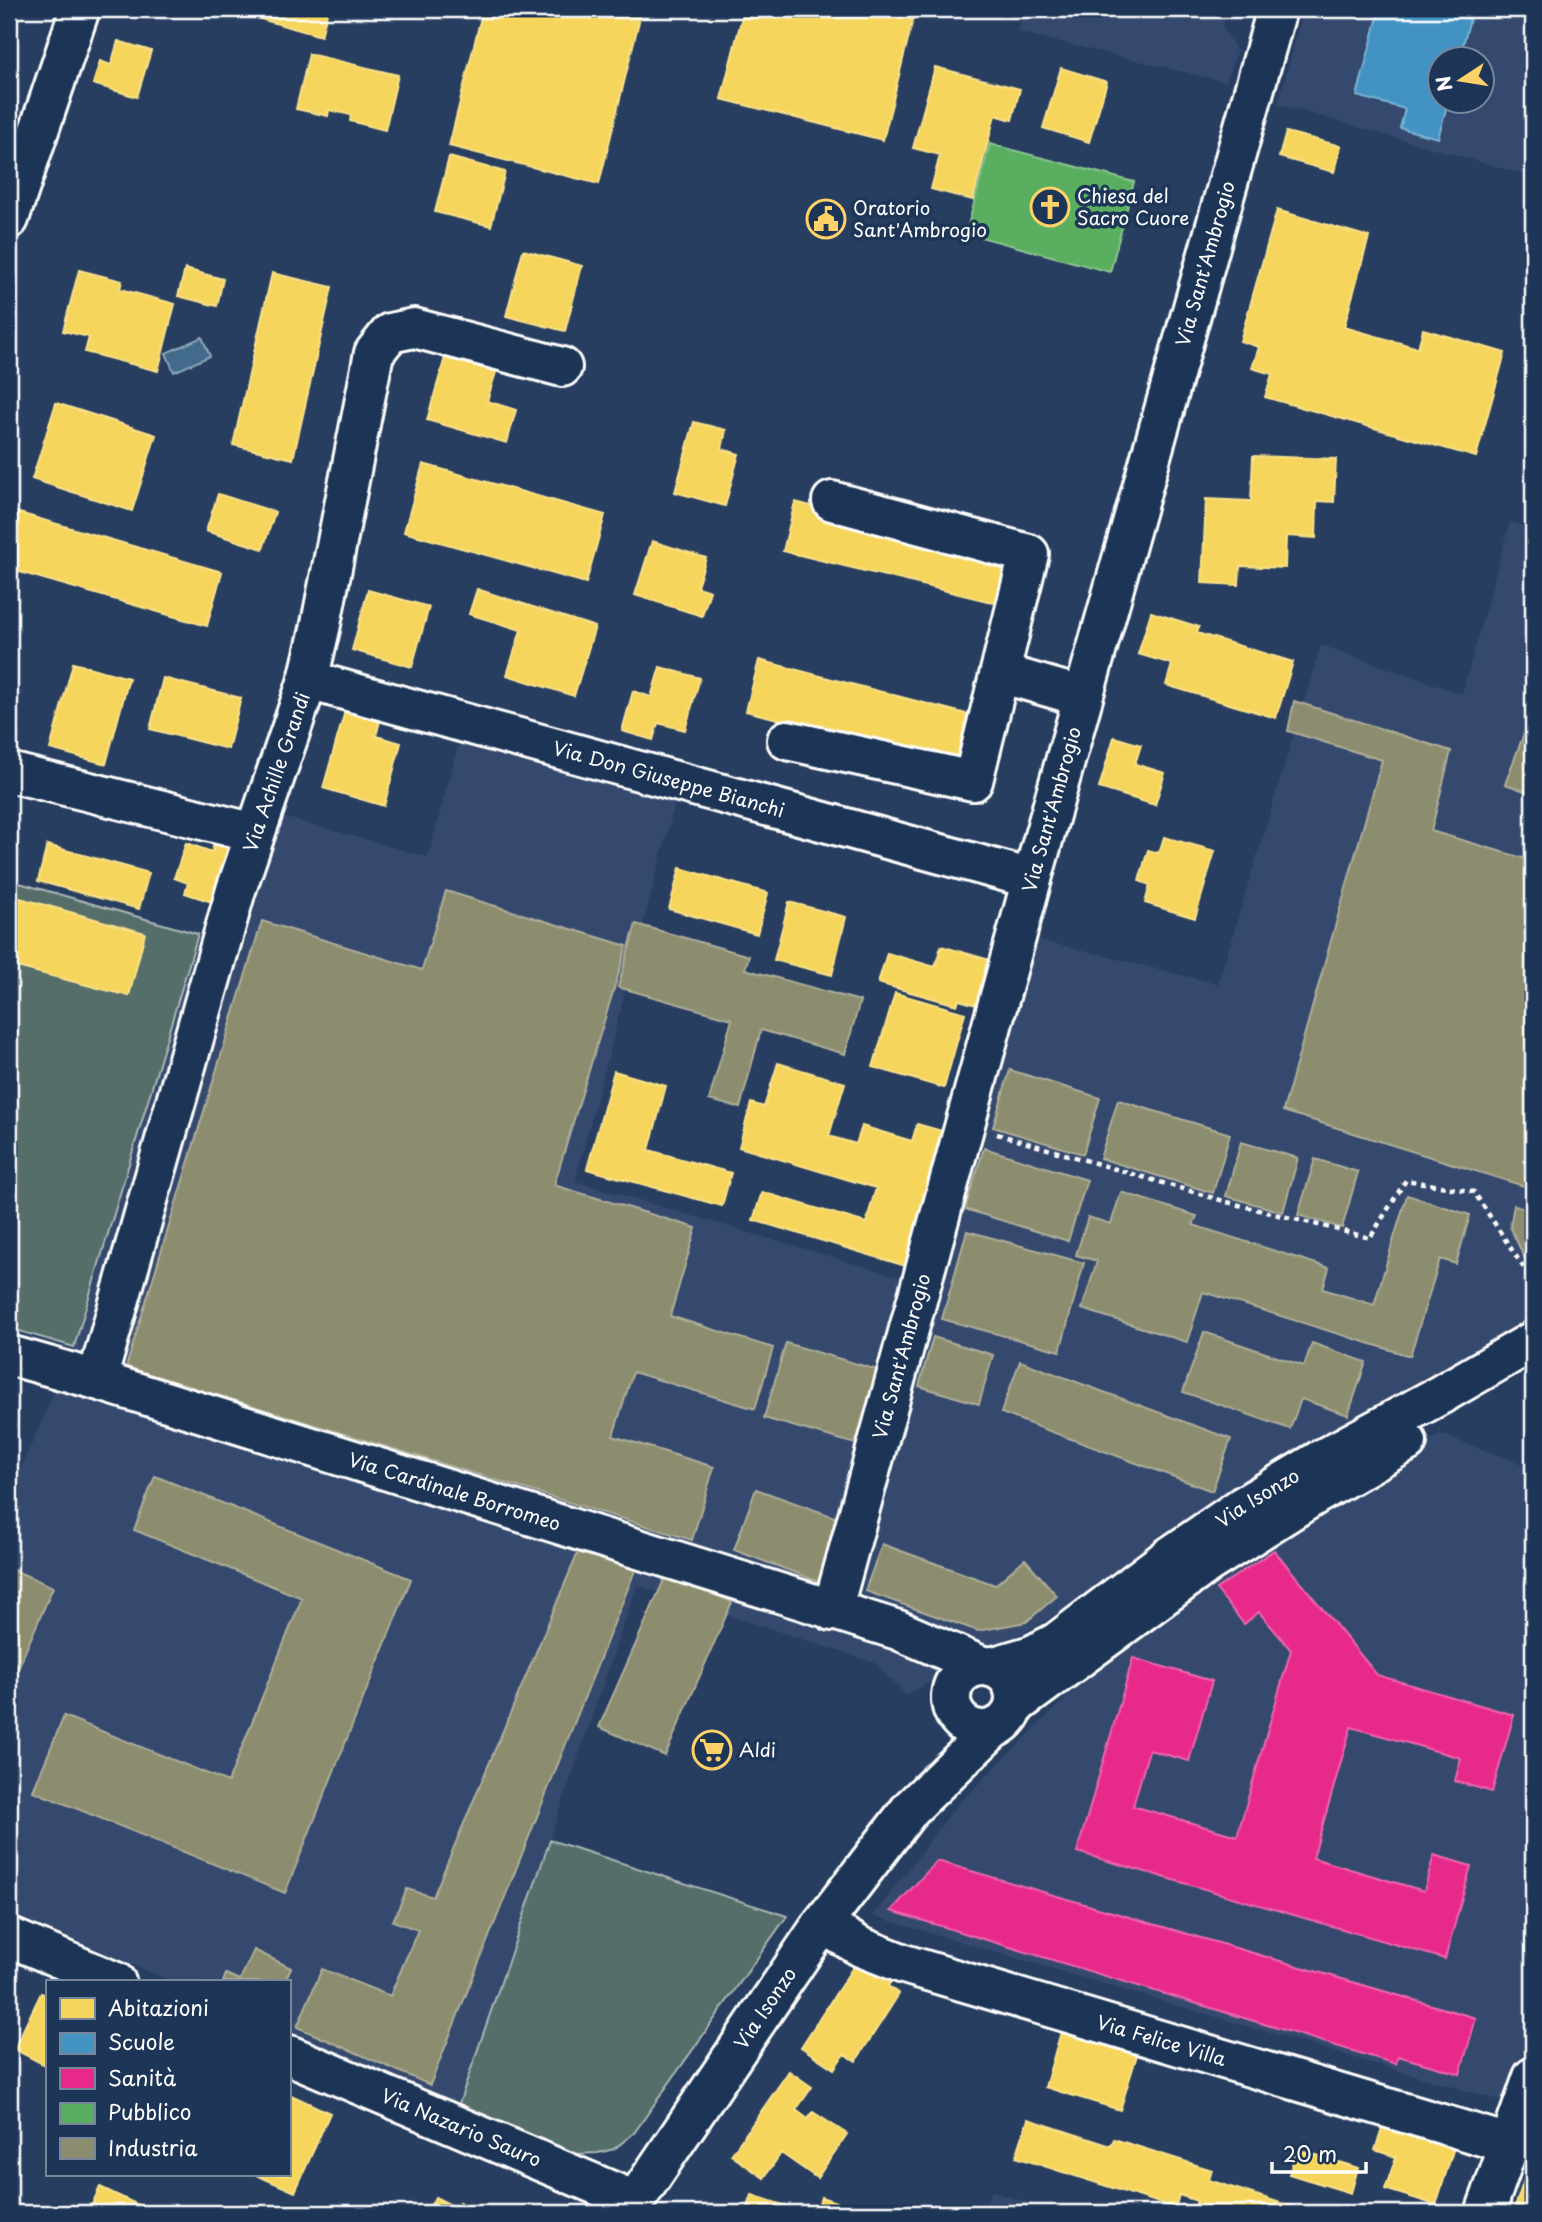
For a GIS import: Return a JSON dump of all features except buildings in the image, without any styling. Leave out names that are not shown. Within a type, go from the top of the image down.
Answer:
[{"type":"street","points":[[9,219],[80,9]]},
{"type":"street","name":"Via Sant'Ambrogio","points":[[832,1611],[1032,879],[1276,9]]},
{"type":"street","name":"Via Achille Grandi","points":[[97,1380],[236,890],[308,680],[377,347],[390,333],[414,328],[562,367]]},
{"type":"street","points":[[787,740],[974,781],[1029,554],[832,501]]},
{"type":"street","points":[[1000,673],[1083,697]]},
{"type":"street","name":"Via Don Giuseppe Bianchi","points":[[308,680],[1032,879]]},
{"type":"street","points":[[9,772],[255,833]]},
{"type":"street","name":"Via Isonzo","points":[[986,1666],[1032,1655],[1057,1642],[1169,1557],[1243,1506],[1533,1341]]},
{"type":"street","name":"Via Cardinale Borromeo","points":[[9,1355],[97,1380],[898,1630],[986,1666]]},
{"type":"street","name":"Via Isonzo","points":[[631,2207],[822,1924],[911,1808],[1004,1717],[1208,1563],[1317,1494],[1533,1368]]},
{"type":"street","points":[[898,1630],[929,1664],[953,1707],[966,1725],[980,1730],[1004,1717],[1013,1686],[1001,1671],[986,1666],[972,1667],[956,1680],[953,1707]]},
{"type":"street","name":"Via Isonzo","points":[[911,1808],[953,1707]]},
{"type":"street","name":"Via Felice Villa","points":[[822,1924],[861,1947],[904,1964],[1508,2144]]},
{"type":"street","points":[[9,1937],[111,1980]]},
{"type":"street","name":"Via Nazario Sauro","points":[[290,2055],[631,2207]]},
{"type":"street","points":[[1485,2213],[1533,2077]]},
{"type":"path","points":[[965,1125],[1227,1202],[1370,1238],[1406,1180],[1474,1192],[1533,1282]]},
{"type":"shaded area","points":[[1024,9],[1227,9],[1222,27],[1237,51],[1226,82],[1018,32]]},
{"type":"shaded area","points":[[1304,9],[1533,9],[1533,177],[1278,104]]},
{"type":"shaded area","points":[[202,337],[210,356],[174,372],[166,353]]},
{"type":"shaded area","points":[[1510,522],[1533,528],[1533,1321],[1376,1415],[1045,1621],[906,1695],[875,1663],[637,1585],[459,2104],[290,2032],[290,1980],[168,1980],[9,1912],[9,1496],[74,1347],[198,934],[244,946],[280,816],[428,857],[460,739],[676,799],[575,1181],[936,1288],[1036,939],[1218,984],[1321,645],[1462,694]]},
{"type":"shaded area","points":[[1440,1434],[1533,1468],[1533,2024],[1505,2102],[873,1916],[957,1805],[1086,1678],[1264,1543]]},
{"type":"shaded area","points":[[991,2191],[1061,2213],[983,2213]]},
{"type":"green space","points":[[9,880],[198,934],[74,1347],[9,1328]]},
{"type":"green space","points":[[550,1840],[787,1916],[634,2133],[614,2149],[598,2153],[575,2154],[459,2104]]},
{"type":"place","name":"Chiesa del Sacro Cuore","points":[[1050,207]]},
{"type":"place","name":"Oratorio Sant'Ambrogio","points":[[826,219]]},
{"type":"place","name":"Aldi","points":[[712,1750]]}]
